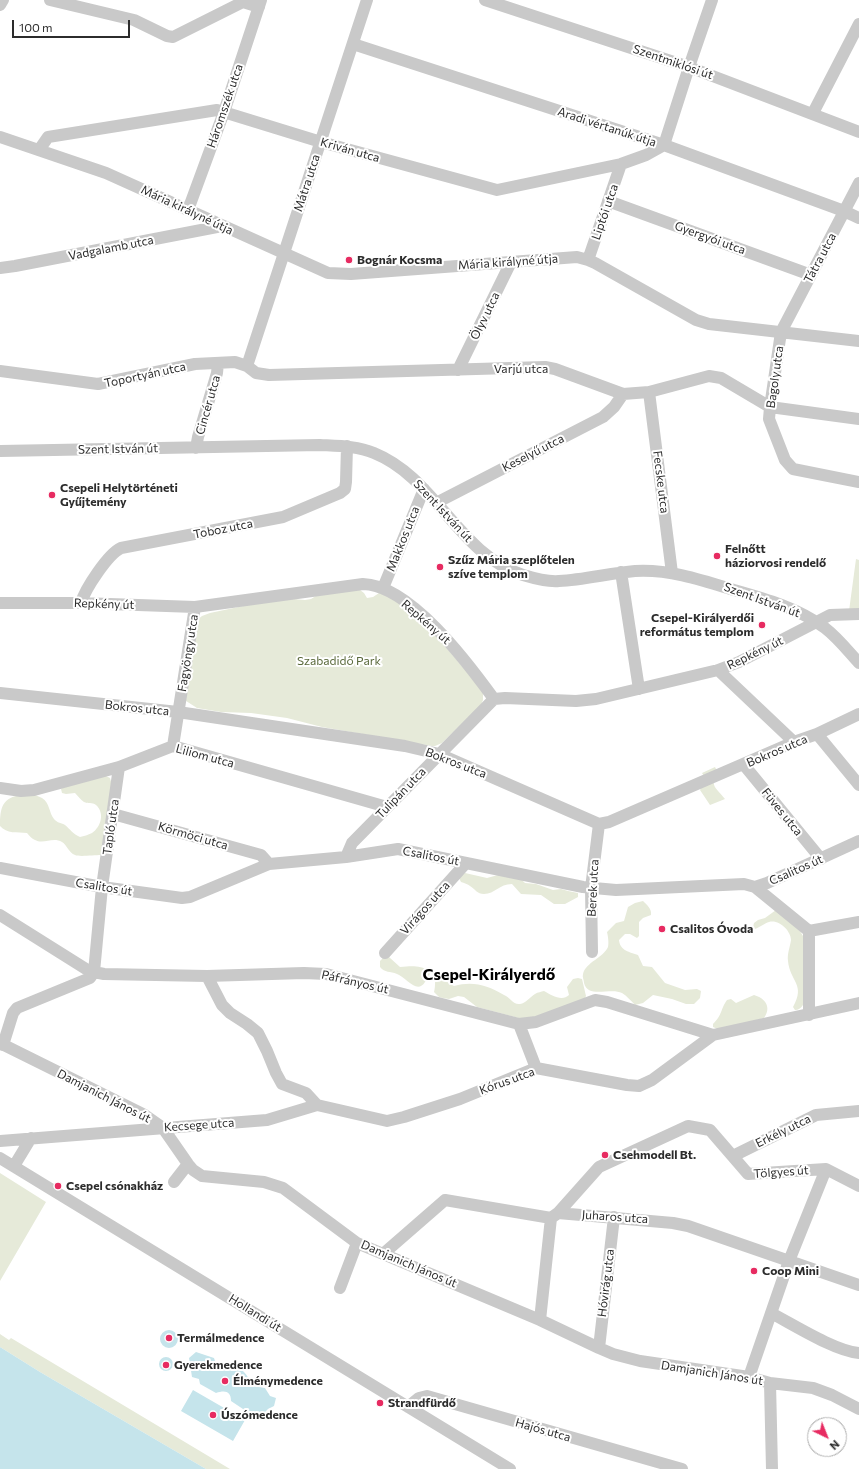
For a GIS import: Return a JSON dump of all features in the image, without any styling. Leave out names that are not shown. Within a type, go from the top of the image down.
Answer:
[{"type":"street","points":[[0,5],[3,0]]},
{"type":"street","points":[[50,0],[134,20],[172,37],[243,2],[260,4]]},
{"type":"street","name":"Mátra utca","points":[[247,366],[367,0]]},
{"type":"street","name":"Szentmiklósi út","points":[[485,0],[689,67],[859,132]]},
{"type":"street","points":[[664,145],[712,0]]},
{"type":"street","name":"Háromszék utca","points":[[188,210],[224,112],[260,4]]},
{"type":"street","points":[[813,114],[859,24]]},
{"type":"street","name":"Aradi vértanúk útja","points":[[353,44],[664,145],[844,211],[859,218]]},
{"type":"street","name":"Kriván utca","points":[[40,150],[48,136],[217,110],[321,142],[497,190],[621,164],[646,155],[664,145]]},
{"type":"street","name":"Mária királyné útja","points":[[0,137],[106,173],[328,273],[339,274],[577,257],[588,260],[696,320],[709,324],[859,341]]},
{"type":"street","name":"Liptói utca","points":[[588,260],[621,164]]},
{"type":"street","name":"Tátra utca","points":[[781,332],[859,183]]},
{"type":"street","name":"Gyergyói utca","points":[[608,201],[811,275]]},
{"type":"street","name":"Vadgalamb utca","points":[[0,268],[222,226]]},
{"type":"street","name":"Ölyv utca","points":[[458,370],[511,262]]},
{"type":"street","name":"Bagoly utca","points":[[781,332],[770,407],[770,419],[785,460],[793,469],[859,482]]},
{"type":"street","name":"Varjú utca","points":[[218,362],[234,362],[247,366],[256,372],[269,375],[549,368],[623,394],[649,392],[709,376],[721,378],[770,407],[859,418]]},
{"type":"street","name":"Toportyán utca","points":[[0,371],[98,384],[195,364],[218,362]]},
{"type":"street","name":"Cincér utca","points":[[196,448],[217,373],[218,362]]},
{"type":"street","name":"Fecske utca","points":[[649,392],[672,573]]},
{"type":"street","name":"Keselyű utca","points":[[436,503],[603,417],[614,407],[623,394]]},
{"type":"street","name":"Szent István út","points":[[0,451],[320,445],[347,446],[374,453],[385,458],[405,472],[424,489],[474,545],[503,567],[522,575],[558,581],[621,572],[649,571],[691,576],[789,608],[825,628],[841,642],[859,663]]},
{"type":"street","name":"Toboz utca","points":[[81,603],[83,595],[109,558],[115,551],[121,548],[283,517],[340,493],[345,489],[347,446]]},
{"type":"street","name":"Makkos utca","points":[[383,588],[424,489]]},
{"type":"street","points":[[621,572],[639,689]]},
{"type":"street","name":"Repkény út","points":[[0,603],[81,603],[195,607],[363,584],[373,584],[383,588],[413,608],[439,631],[464,658],[494,699],[505,698],[584,701],[718,670],[740,662],[830,615],[859,614]]},
{"type":"street","name":"Fagyöngy utca","points":[[173,746],[195,607]]},
{"type":"street","points":[[718,670],[794,742]]},
{"type":"street","name":"Bokros utca","points":[[0,693],[178,712],[405,746],[439,754],[599,824],[609,822],[744,765],[794,742],[817,734],[859,714]]},
{"type":"street","name":"Tulipán utca","points":[[346,857],[352,843],[494,699]]},
{"type":"street","points":[[817,734],[859,785]]},
{"type":"street","name":"Liliom utca","points":[[0,788],[20,791],[34,790],[119,766],[173,746],[387,807]]},
{"type":"street","name":"Füves utca","points":[[744,765],[821,859]]},
{"type":"street","name":"Tapló utca","points":[[94,972],[102,887],[119,766]]},
{"type":"street","name":"Körmöci utca","points":[[113,814],[261,855],[269,864]]},
{"type":"street","name":"Berek utca","points":[[592,952],[591,888],[599,824]]},
{"type":"street","name":"Csalitos út","points":[[0,868],[102,887],[182,898],[190,897],[269,864],[346,857],[398,849],[591,888],[616,890],[744,884],[755,887],[768,884],[859,841]]},
{"type":"street","name":"Virágos utca","points":[[385,953],[466,863]]},
{"type":"street","points":[[755,887],[809,931],[859,922]]},
{"type":"street","name":"Páfrányos út","points":[[0,915],[94,972],[104,974],[207,976],[304,973],[326,974],[519,1024],[536,1022],[594,1000],[607,1002],[713,1035]]},
{"type":"street","points":[[809,931],[809,1015]]},
{"type":"street","points":[[2,1044],[13,1013],[17,1008],[90,978],[94,972]]},
{"type":"street","name":"Kórus utca","points":[[207,976],[222,1005],[230,1013],[258,1033],[282,1084],[306,1093],[317,1105],[387,1121],[460,1099],[536,1068],[639,1086],[652,1080],[713,1035],[859,1003]]},
{"type":"street","points":[[519,1024],[536,1068]]},
{"type":"street","name":"Damjanich János út","points":[[2,1044],[143,1114],[162,1128],[188,1164],[193,1170],[202,1176],[264,1182],[284,1188],[357,1243],[540,1320],[613,1354],[640,1361],[749,1378],[770,1383],[812,1388],[832,1395],[859,1409]]},
{"type":"street","name":"Kecsege utca","points":[[0,1141],[267,1120],[317,1105]]},
{"type":"street","name":"Erkély utca","points":[[733,1156],[816,1115],[859,1111]]},
{"type":"street","name":"Tölgyes út","points":[[554,1216],[599,1167],[688,1126],[710,1130],[748,1174],[826,1169],[859,1186]]},
{"type":"street","points":[[14,1166],[31,1138]]},
{"type":"street","name":"Hollandi út","points":[[0,1158],[510,1469]]},
{"type":"street","points":[[174,1182],[188,1164]]},
{"type":"street","points":[[749,1378],[789,1261],[826,1169]]},
{"type":"street","name":"Juharos utca","points":[[383,1254],[445,1200],[554,1216],[614,1217],[660,1221],[688,1226],[859,1285]]},
{"type":"street","points":[[540,1320],[554,1216]]},
{"type":"street","name":"Hóvirág utca","points":[[599,1348],[614,1217]]},
{"type":"street","points":[[340,1288],[357,1243]]},
{"type":"street","points":[[771,1313],[836,1347],[859,1353]]},
{"type":"street","points":[[770,1383],[772,1469]]},
{"type":"street","name":"Hajós utca","points":[[408,1407],[419,1398],[427,1396],[682,1469]]},
{"type":"green space","points":[[856,559],[859,560],[859,610],[849,611]]},
{"type":"green space","name":"Szabadidő Park","points":[[360,590],[367,598],[373,597],[382,591],[411,612],[437,637],[483,692],[483,700],[481,705],[442,743],[432,746],[322,727],[287,718],[251,713],[221,712],[197,708],[183,699],[196,621],[202,616],[281,598],[305,600],[311,599],[319,594]]},
{"type":"green space","points":[[715,767],[717,771],[714,783],[716,789],[725,799],[710,805],[700,790],[705,778],[702,773]]},
{"type":"green space","points":[[106,776],[110,778],[112,785],[101,855],[77,856],[71,853],[64,843],[58,840],[36,841],[27,833],[9,831],[0,826],[2,809],[6,801],[15,796],[32,795],[45,800],[54,819],[65,825],[75,834],[80,837],[88,835],[92,833],[100,824],[101,816],[99,808],[94,804],[84,802],[75,793],[62,793],[61,789],[65,785]]},
{"type":"green space","points":[[465,873],[487,878],[498,875],[519,877],[525,883],[536,884],[553,890],[561,889],[578,893],[578,897],[565,904],[554,904],[541,895],[521,894],[512,884],[508,884],[488,894],[482,894],[461,882],[459,878]]},
{"type":"green space","points":[[643,901],[650,909],[651,915],[643,918],[639,922],[639,936],[637,938],[630,934],[625,934],[619,940],[621,947],[638,955],[643,966],[652,967],[665,983],[685,990],[697,989],[701,991],[700,998],[694,1004],[686,1004],[653,995],[643,1003],[635,1005],[622,993],[612,991],[595,992],[586,988],[583,974],[587,966],[606,951],[608,947],[607,932],[616,923],[624,921],[628,907]]},
{"type":"green space","points":[[776,910],[795,923],[803,936],[807,997],[802,1006],[797,1010],[793,1007],[797,999],[798,988],[791,974],[788,961],[791,940],[789,933],[784,926],[777,922],[767,923],[755,929],[753,927],[754,923],[758,920],[765,918]]},
{"type":"green space","points":[[384,957],[389,957],[400,967],[415,966],[426,969],[430,971],[429,976],[422,986],[415,986],[400,976],[382,969],[380,967],[380,961]]},
{"type":"green space","points":[[441,971],[446,976],[448,983],[454,986],[474,984],[486,986],[518,1004],[524,1002],[536,993],[544,991],[556,997],[566,997],[569,995],[567,987],[573,979],[578,978],[582,979],[586,996],[584,1000],[526,1020],[477,1007],[464,997],[458,996],[449,999],[439,997],[434,992],[437,972]]},
{"type":"green space","points":[[754,995],[761,998],[766,1004],[767,1010],[764,1018],[720,1030],[713,1027],[713,1024],[727,1000],[731,999],[736,1003]]},
{"type":"green space","points":[[0,1173],[46,1202],[0,1281]]},
{"type":"green space","points":[[0,1334],[9,1340],[11,1338],[230,1469],[206,1469],[40,1372],[0,1347]]},
{"type":"water","name":"Termálmedence","points":[[169,1330],[175,1333],[178,1339],[175,1345],[169,1348],[163,1345],[160,1339],[163,1333]]},
{"type":"water","points":[[0,1347],[40,1372],[206,1469],[0,1469]]},
{"type":"water","name":"Élménymedence","points":[[196,1352],[214,1358],[217,1365],[233,1366],[240,1369],[244,1372],[253,1386],[265,1388],[270,1396],[276,1398],[274,1406],[262,1415],[249,1413],[231,1401],[229,1393],[216,1393],[200,1384],[199,1379],[192,1377],[189,1358]]},
{"type":"water","name":"Gyerekmedence","points":[[166,1357],[171,1359],[173,1364],[171,1369],[166,1371],[161,1369],[159,1364],[161,1359]]},
{"type":"water","name":"Úszómedence","points":[[193,1390],[245,1420],[233,1441],[181,1411]]},
{"type":"place","name":"Bognár Kocsma","points":[[349,260]]},
{"type":"place","name":"Csepeli Helytörténeti Gyűjtemény","points":[[52,495]]},
{"type":"place","name":"Felnőtt háziorvosi rendelő","points":[[717,556]]},
{"type":"place","name":"Szűz Mária szeplőtelen szíve templom","points":[[440,567]]},
{"type":"place","name":"Csepel-Királyerdői református templom","points":[[762,625]]},
{"type":"place","name":"Csalitos Óvoda","points":[[662,929]]},
{"type":"place","name":"Csehmodell Bt.","points":[[605,1155]]},
{"type":"place","name":"Csepel csónakház","points":[[58,1186]]},
{"type":"place","name":"Coop Mini","points":[[754,1271]]},
{"type":"place","name":"Termálmedence","points":[[169,1338]]},
{"type":"place","name":"Gyerekmedence","points":[[166,1365]]},
{"type":"place","name":"Élménymedence","points":[[225,1381]]},
{"type":"place","name":"Strandfürdő","points":[[380,1403]]},
{"type":"place","name":"Úszómedence","points":[[213,1415]]},
{"type":"district","name":"Csepel-Királyerdő","points":[[489,975]]}]
